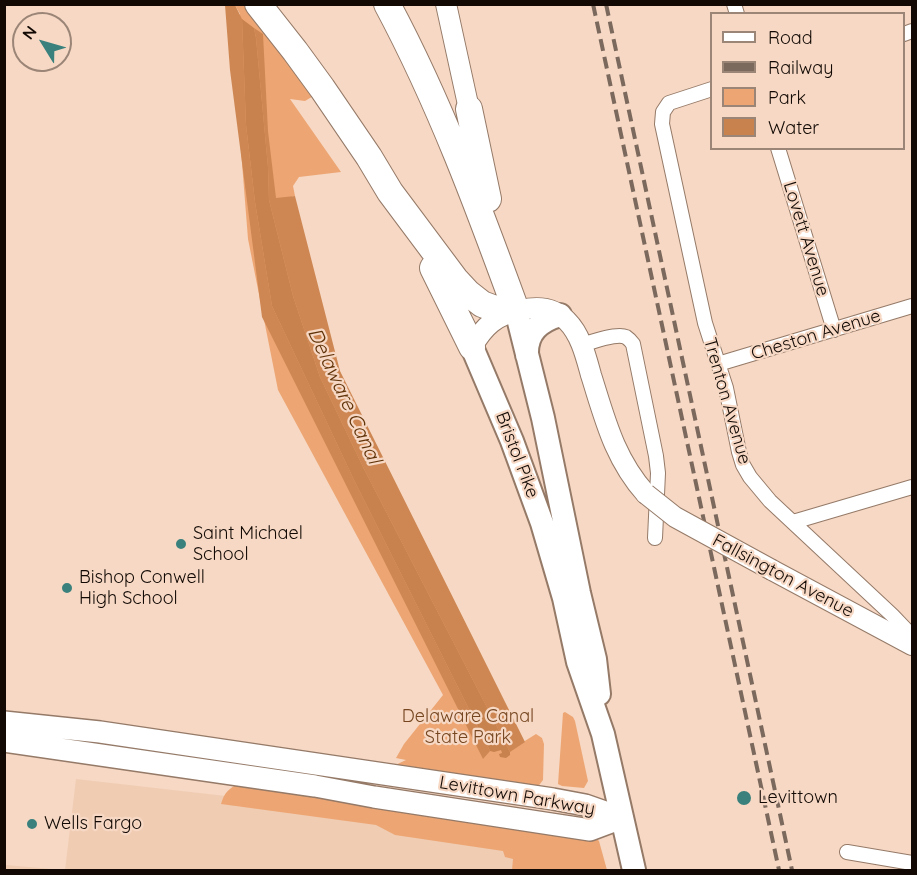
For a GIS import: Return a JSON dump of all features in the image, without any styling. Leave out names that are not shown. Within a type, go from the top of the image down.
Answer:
[{"type":"highway","points":[[258,4],[322,88],[390,192],[455,279],[475,298],[489,307],[498,310],[516,310],[446,127],[418,64],[387,4]]},
{"type":"highway","points":[[470,109],[506,282]]},
{"type":"highway","name":"Bristol Pike","points":[[390,192],[439,278],[472,347],[512,441],[542,523],[564,598],[578,662],[603,734],[634,870]]},
{"type":"highway","name":"Bristol Pike","points":[[516,310],[543,418],[595,659],[603,734]]},
{"type":"highway","points":[[527,356],[527,346],[535,329],[548,318],[560,315]]},
{"type":"main road","points":[[446,4],[470,109]]},
{"type":"main road","points":[[472,347],[483,329],[516,310],[544,308],[560,315]]},
{"type":"main road","name":"Fallsington Avenue","points":[[560,315],[573,327],[582,345],[613,442],[624,465],[646,494],[675,517],[912,645]]},
{"type":"main road","name":"Levittown Parkway","points":[[4,722],[112,734],[553,799],[585,805],[622,818]]},
{"type":"main road","name":"Levittown Parkway","points":[[4,741],[315,786],[590,830],[622,818]]},
{"type":"street","name":"Trenton Avenue","points":[[710,89],[669,104],[663,112],[662,124],[705,323],[726,388],[743,465],[770,501],[912,636]]},
{"type":"street","name":"Lovett Avenue","points":[[779,150],[834,330]]},
{"type":"street","name":"Cheston Avenue","points":[[718,364],[912,306]]},
{"type":"street","points":[[582,345],[620,336],[626,337],[633,344],[658,473],[655,538]]},
{"type":"street","points":[[793,522],[912,487]]},
{"type":"street","points":[[847,852],[912,863]]},
{"type":"shaded area","points":[[76,779],[596,838],[607,870],[65,870]]},
{"type":"shaded area","points":[[5,865],[64,870],[5,870]]},
{"type":"green space","points":[[225,5],[235,5],[242,19],[246,125],[255,202],[272,306],[354,480],[490,751],[483,759],[262,317],[230,70]]},
{"type":"green space","name":"Delaware Canal State Park","points":[[235,5],[244,5],[315,95],[305,101],[290,99],[341,172],[299,177],[293,186],[295,196],[292,196],[324,333],[362,426],[520,744],[536,734],[542,738],[544,744],[543,780],[537,788],[389,768],[406,760],[396,758],[404,744],[443,695],[278,390],[248,239],[233,49],[240,14]]},
{"type":"green space","points":[[254,28],[263,34],[268,131],[276,198],[295,196],[340,371],[525,742],[510,752],[364,469],[320,377],[293,296],[269,200],[268,167]]},
{"type":"green space","points":[[565,712],[575,721],[588,781],[584,788],[558,784],[563,713]]},
{"type":"green space","points":[[240,783],[596,838],[599,841],[607,870],[512,870],[513,859],[505,857],[503,851],[395,835],[376,825],[221,804],[228,791]]},
{"type":"water","points":[[242,19],[254,28],[256,38],[269,200],[293,296],[320,377],[364,469],[510,752],[506,758],[500,757],[501,750],[490,751],[354,480],[272,306],[255,202],[246,125]]},
{"type":"railway","points":[[593,4],[779,870]]},
{"type":"railway","points":[[606,4],[792,870]]},
{"type":"place","name":"Saint Michael School","points":[[181,544]]},
{"type":"place","name":"Bishop Conwell High School","points":[[67,588]]},
{"type":"place","name":"Levittown","points":[[744,798]]},
{"type":"place","name":"Wells Fargo","points":[[32,824]]},
{"type":"water label","name":"Delaware Canal","points":[[344,396]]}]
